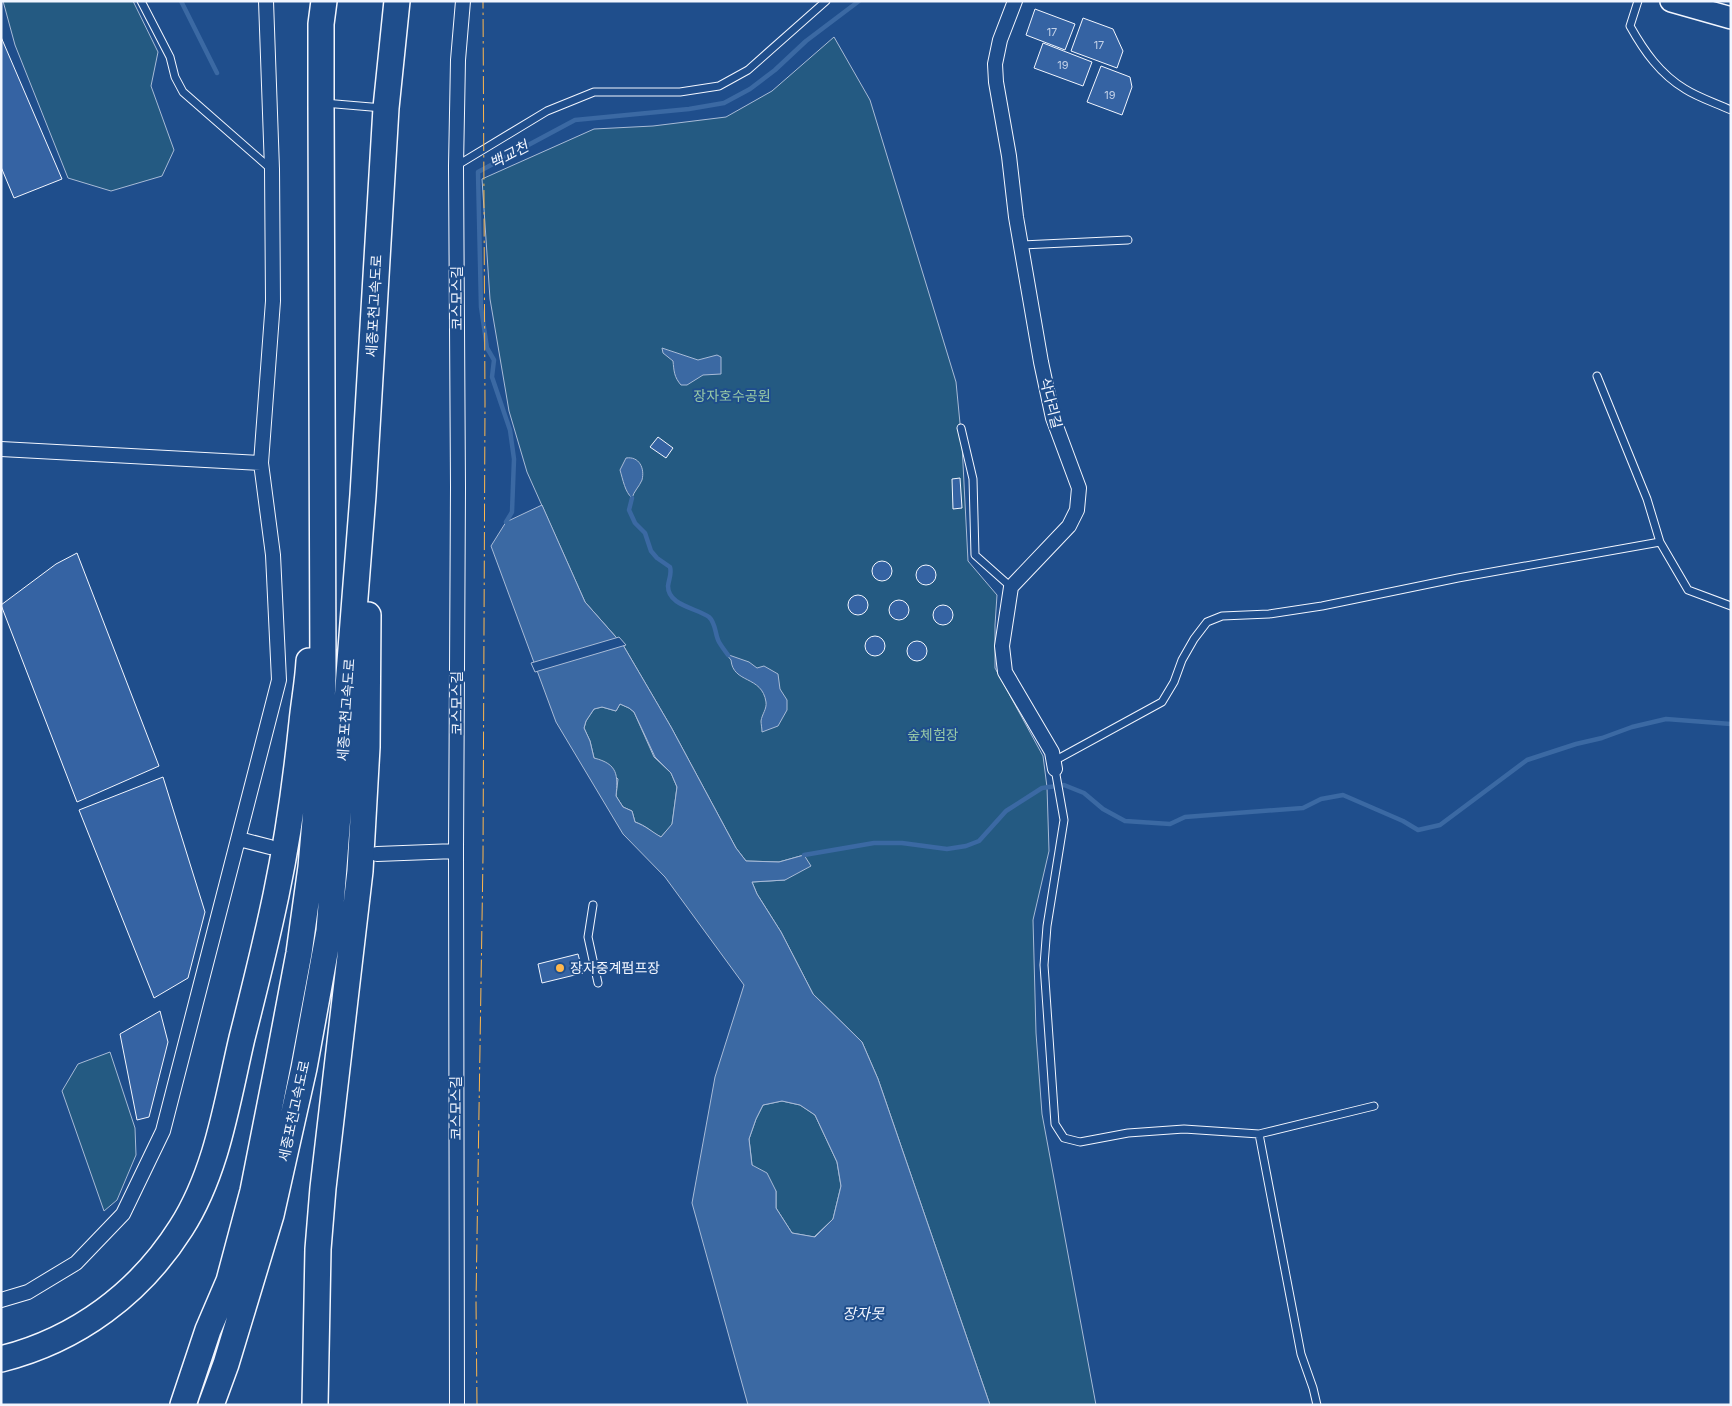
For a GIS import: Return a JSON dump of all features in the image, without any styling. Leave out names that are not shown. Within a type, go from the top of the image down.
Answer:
[{"type":"highway","name":"세종포천고속도로","points":[[183,1405],[208,1330],[229,1281],[253,1192],[299,953],[311,867],[320,763],[323,676],[321,24],[324,1]]},
{"type":"highway","name":"세종포천고속도로","points":[[213,1405],[271,1215],[304,1068],[329,931],[362,495],[386,108],[397,1]]},
{"type":"highway","points":[[1,1359],[38,1347],[70,1333],[105,1311],[126,1293],[148,1272],[166,1250],[197,1201],[206,1179],[234,1074],[276,895],[286,840],[298,765],[308,665],[316,538],[323,489]]},
{"type":"highway","points":[[316,1405],[318,1249],[323,1188],[360,871],[367,747],[369,619],[362,495]]},
{"type":"highway","points":[[175,1405],[208,1330]]},
{"type":"main road","points":[[1671,1],[1731,18]]},
{"type":"street","points":[[1,1300],[28,1292],[76,1263],[123,1214],[163,1131],[240,839],[279,680],[274,555],[261,463],[273,301],[272,169],[266,1]]},
{"type":"street","name":"코스모스길","points":[[457,1405],[456,851],[458,487],[456,166],[458,60],[463,1]]},
{"type":"street","name":"삭다리길","points":[[1011,587],[1069,526],[1078,510],[1079,488],[1053,418],[1040,362],[996,82],[995,64],[1000,40],[1015,1]]},
{"type":"street","points":[[1,449],[261,463]]},
{"type":"street","points":[[1011,587],[1002,646],[1005,672],[1052,752],[1054,765]]},
{"type":"street","points":[[240,839],[270,847]]},
{"type":"street","points":[[376,854],[456,851]]},
{"type":"lane","points":[[141,1],[170,57],[175,77],[183,92],[272,169]]},
{"type":"lane","points":[[456,166],[547,111],[594,92],[680,92],[719,86],[748,70],[826,1]]},
{"type":"lane","points":[[1638,1],[1630,26],[1640,44],[1658,68],[1685,89],[1731,110]]},
{"type":"lane","points":[[321,103],[386,108]]},
{"type":"lane","points":[[1022,245],[1128,240]]},
{"type":"lane","points":[[1597,376],[1647,499],[1660,542],[1688,590],[1731,606]]},
{"type":"lane","points":[[961,428],[973,479],[975,555],[1011,587]]},
{"type":"lane","points":[[1374,1106],[1260,1134],[1184,1129],[1128,1133],[1080,1142],[1064,1138],[1056,1124],[1044,965],[1047,926],[1064,820],[1054,765],[1162,702],[1174,682],[1182,660],[1194,639],[1207,622],[1222,616],[1269,614],[1322,606],[1458,578],[1660,542]]},
{"type":"lane","points":[[593,905],[588,937],[598,983]]},
{"type":"lane","points":[[1260,1134],[1301,1354],[1317,1405]]},
{"type":"green space","points":[[3,1],[133,1],[158,52],[151,86],[174,150],[162,176],[111,191],[68,178],[15,45]]},
{"type":"green space","name":"장자호수공원","points":[[834,37],[870,100],[956,382],[962,444],[968,561],[997,595],[995,668],[1043,756],[1047,787],[1049,851],[1033,920],[1036,1033],[1042,1114],[1096,1405],[990,1405],[878,1079],[862,1042],[813,994],[781,932],[757,894],[752,882],[785,880],[804,855],[779,862],[746,861],[736,848],[671,727],[623,645],[585,602],[527,472],[509,411],[490,299],[482,179],[594,129],[653,126],[726,117],[772,91]]},
{"type":"green space","points":[[620,704],[634,712],[654,757],[671,773],[677,787],[672,825],[661,837],[635,822],[632,811],[623,807],[616,796],[618,779],[594,758],[590,741],[584,728],[594,709],[602,707],[616,711]]},
{"type":"green space","points":[[110,1052],[135,1128],[136,1155],[117,1200],[104,1211],[62,1091],[78,1064]]},
{"type":"green space","points":[[782,1101],[800,1105],[815,1115],[837,1162],[841,1186],[833,1219],[814,1237],[792,1233],[776,1208],[776,1191],[752,1165],[749,1139],[756,1119],[763,1105]]},
{"type":"water","points":[[662,348],[698,360],[717,355],[721,357],[721,374],[703,375],[687,385],[681,385],[674,371],[673,361],[663,353]]},
{"type":"water","points":[[626,458],[638,461],[643,471],[642,480],[632,498],[626,489],[620,470]]},
{"type":"water","name":"장자못","points":[[542,505],[585,602],[623,645],[671,727],[736,848],[746,861],[779,862],[804,855],[811,866],[785,880],[752,882],[757,894],[781,932],[813,994],[862,1042],[878,1079],[990,1405],[748,1405],[692,1203],[715,1077],[744,985],[665,877],[623,834],[556,722],[491,546],[506,522]],"holes":[[[620,704],[634,712],[655,757],[671,773],[677,787],[672,824],[661,837],[635,822],[632,811],[623,807],[616,796],[617,782],[615,771],[602,760],[594,758],[590,741],[584,728],[594,709],[602,707],[616,711]],[[782,1101],[800,1105],[815,1115],[837,1162],[841,1186],[833,1219],[815,1237],[792,1233],[776,1208],[776,1191],[767,1173],[752,1165],[749,1139],[756,1119],[763,1105]]]},
{"type":"water","points":[[726,654],[749,662],[757,668],[764,666],[778,674],[780,689],[787,700],[787,710],[778,726],[762,732],[761,721],[766,705],[763,693],[754,683],[737,673]]},
{"type":"pier","points":[[619,637],[626,645],[535,672],[531,663]]},
{"type":"building","points":[[1035,9],[1075,24],[1065,50],[1026,35]]},
{"type":"building","points":[[1083,18],[1113,29],[1123,51],[1117,68],[1071,51]]},
{"type":"building","points":[[1,37],[62,179],[14,198],[1,167]]},
{"type":"building","points":[[1043,43],[1092,62],[1083,86],[1034,68]]},
{"type":"building","points":[[1101,66],[1130,77],[1132,87],[1122,115],[1087,102]]},
{"type":"building","points":[[658,437],[673,448],[666,458],[650,447]]},
{"type":"building","points":[[960,478],[962,508],[953,509],[952,479]]},
{"type":"building","points":[[77,553],[159,766],[77,802],[1,605],[56,564]]},
{"type":"building","points":[[878,561],[886,561],[892,567],[892,575],[886,581],[878,581],[872,575],[872,567]]},
{"type":"building","points":[[922,565],[930,565],[936,571],[936,579],[930,585],[922,585],[916,579],[916,571]]},
{"type":"building","points":[[854,595],[862,595],[868,601],[868,609],[862,615],[854,615],[848,609],[848,601]]},
{"type":"building","points":[[899,600],[906,603],[909,610],[906,617],[899,620],[892,617],[889,610],[892,603]]},
{"type":"building","points":[[943,605],[950,608],[953,615],[950,622],[943,625],[936,622],[933,615],[936,608]]},
{"type":"building","points":[[871,636],[879,636],[885,642],[885,650],[879,656],[871,656],[865,650],[865,642]]},
{"type":"building","points":[[917,641],[924,644],[927,651],[924,658],[917,661],[910,658],[907,651],[910,644]]},
{"type":"building","points":[[163,777],[205,912],[188,978],[154,998],[79,810]]},
{"type":"building","name":"장자중계펌프장","points":[[578,954],[583,973],[542,983],[538,964]]},
{"type":"building","points":[[160,1011],[168,1042],[149,1117],[137,1120],[120,1034]]},
{"type":"waterway","points":[[181,1],[217,73]]},
{"type":"waterway","name":"백교천","points":[[506,522],[512,512],[514,459],[510,430],[492,377],[494,360],[487,348],[481,307],[478,172],[575,120],[689,109],[724,103],[750,89],[775,70],[806,41],[859,1]]},
{"type":"waterway","points":[[632,498],[629,510],[635,523],[645,533],[651,551],[670,567],[669,593],[684,606],[709,617],[713,622],[719,642],[728,655]]},
{"type":"waterway","points":[[804,855],[874,843],[902,843],[947,849],[966,846],[979,841],[1006,811],[1042,788],[1064,785],[1084,793],[1103,809],[1125,821],[1170,824],[1185,817],[1303,808],[1321,799],[1343,795],[1403,821],[1418,830],[1440,825],[1527,760],[1632,727],[1666,719],[1731,724]]},
{"type":"power","points":[[477,1405],[476,1301],[483,857],[485,404],[483,1]]},
{"type":"place","name":"장자중계펌프장","points":[[560,968]]},
{"type":"park label","name":"숲체험장","points":[[933,735]]}]
